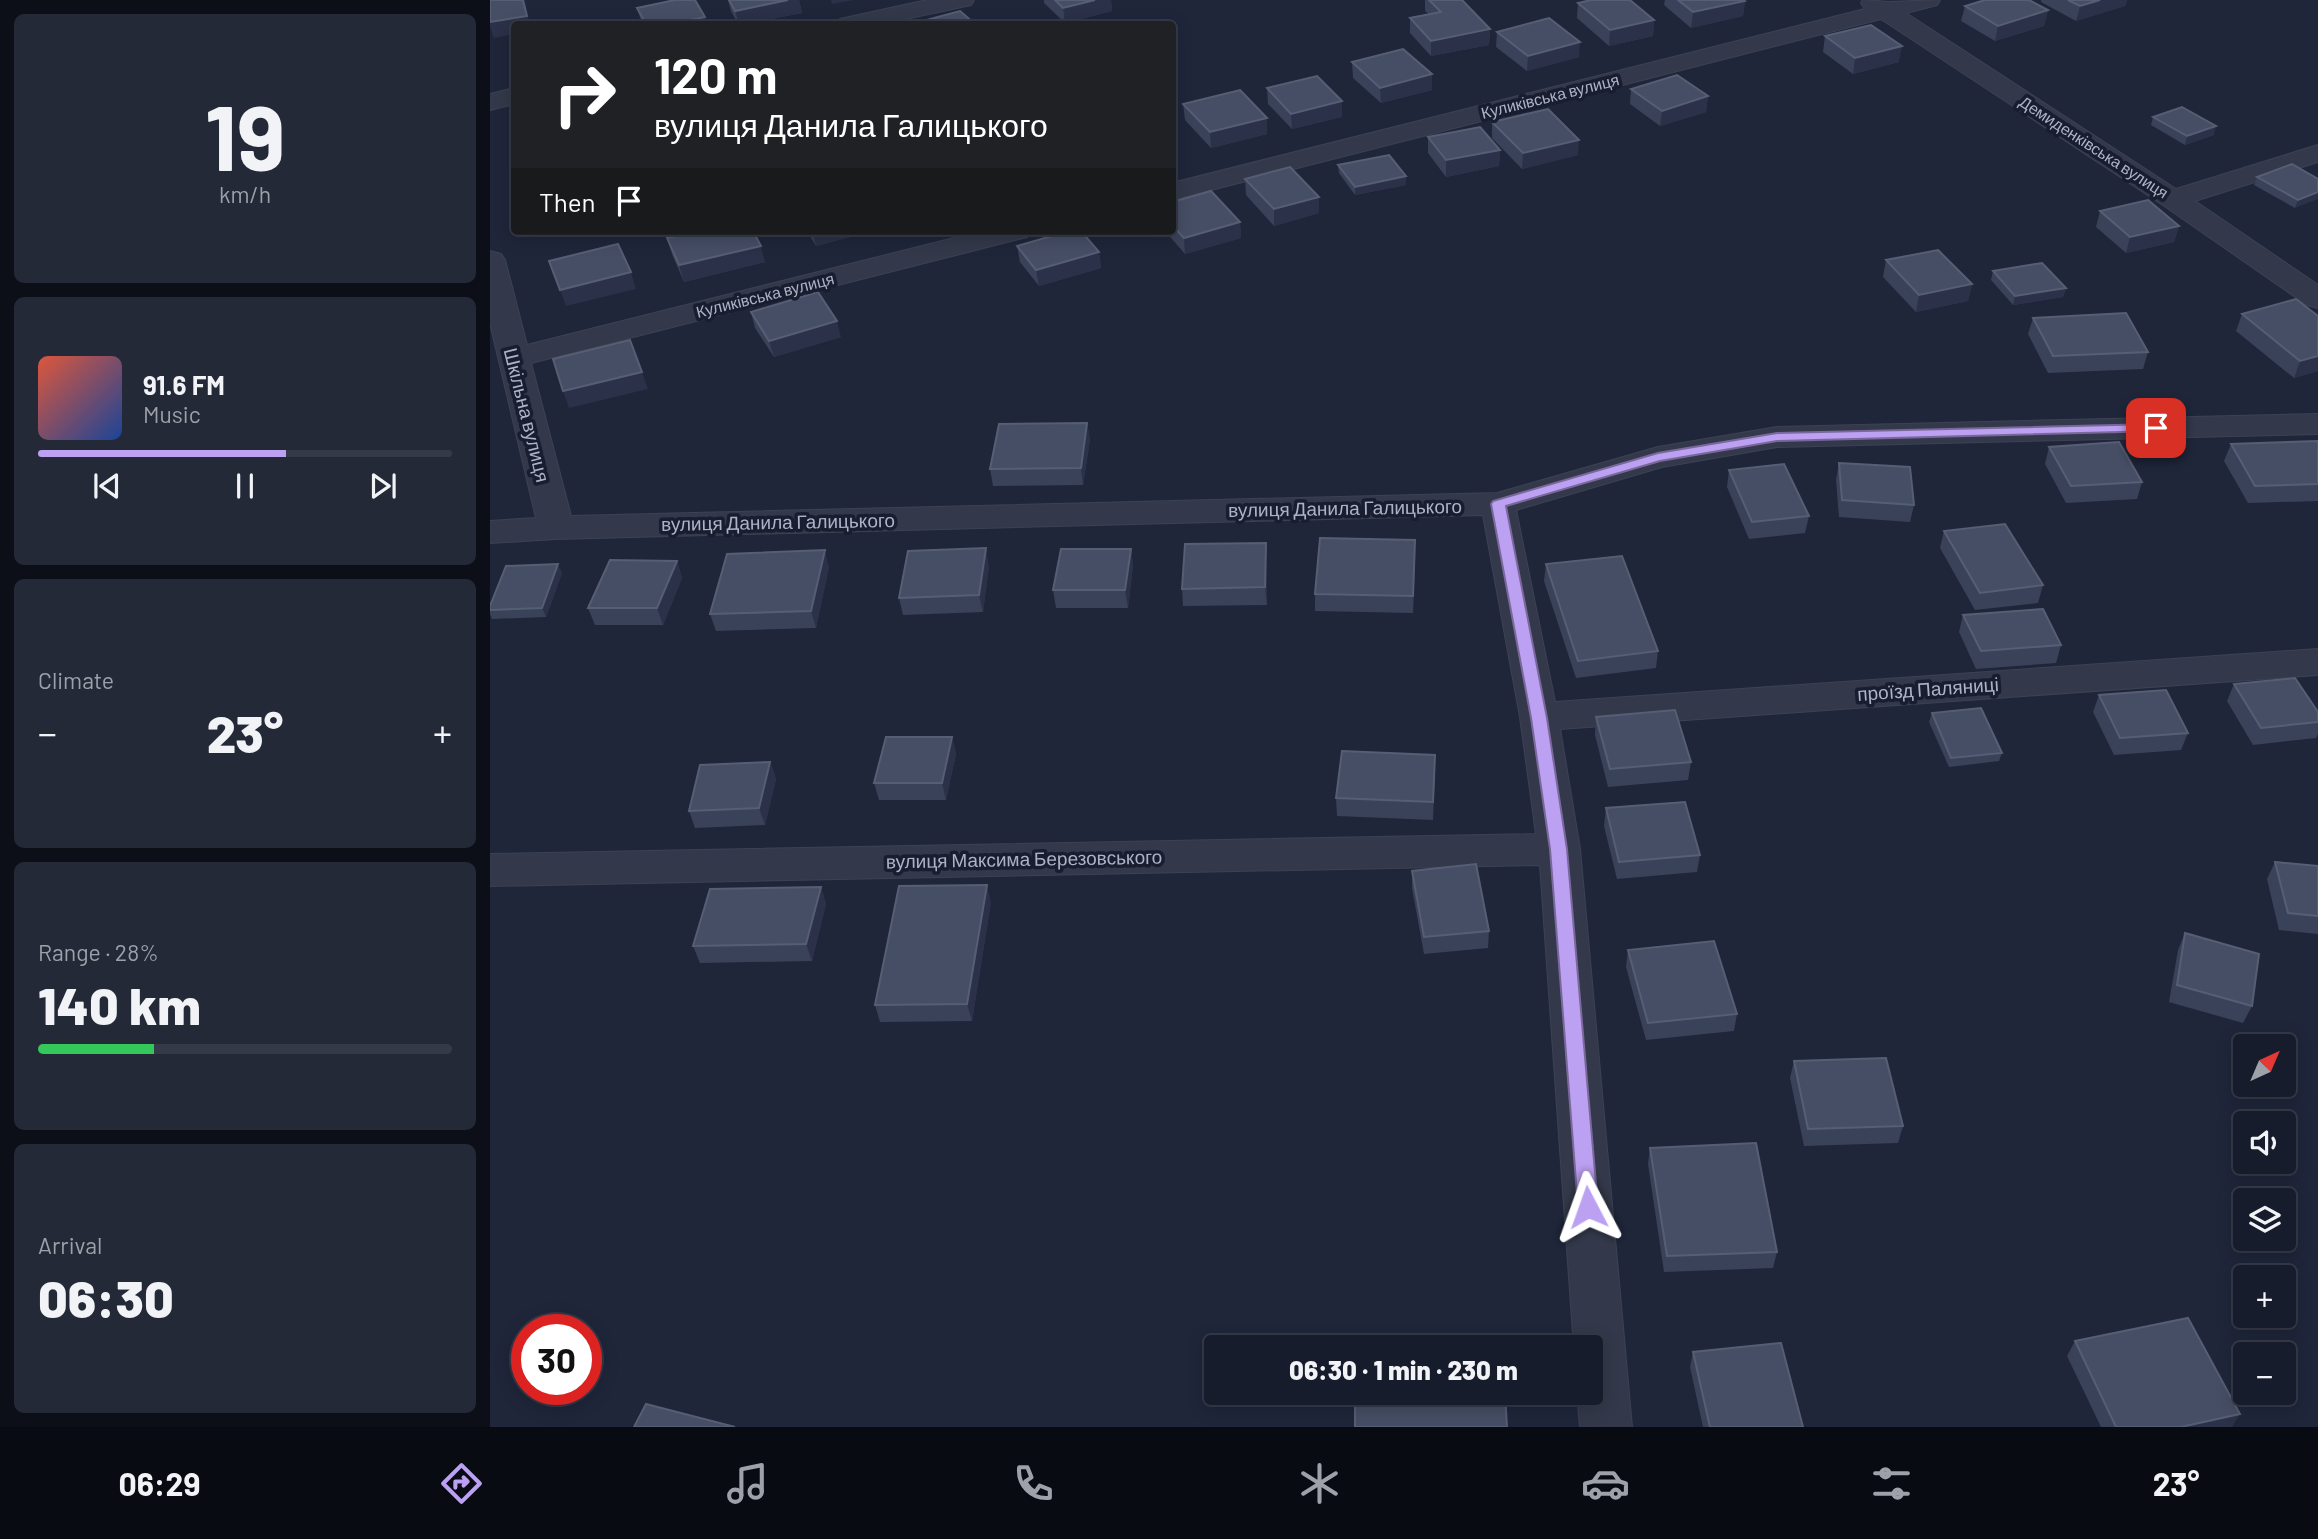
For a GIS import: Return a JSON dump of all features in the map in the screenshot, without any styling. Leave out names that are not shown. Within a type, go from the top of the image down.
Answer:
[{"type":"street","points":[[863,21],[962,0]]},
{"type":"street","name":"Куликівська вулиця","points":[[1176,191],[1877,6],[1928,0]]},
{"type":"street","name":"Демиденківська вулиця","points":[[1877,6],[2174,199],[2318,299]]},
{"type":"street","points":[[490,102],[511,97]]},
{"type":"street","points":[[2174,199],[2318,153]]},
{"type":"street","name":"Куликівська вулиця","points":[[513,358],[1001,235]]},
{"type":"street","name":"Шкільна вулиця","points":[[490,260],[556,528]]},
{"type":"street","name":"вулиця Данила Галицького","points":[[490,532],[556,528],[1498,504],[1658,457],[1777,437],[2318,424]]},
{"type":"street","points":[[1498,504],[1539,718],[1559,849],[1606,1427]]},
{"type":"street","name":"проїзд Паляниці","points":[[1539,718],[2318,662]]},
{"type":"street","name":"вулиця Максима Березовського","points":[[490,870],[1559,849]]},
{"type":"building","points":[[490,0],[523,0],[527,16],[490,22]]},
{"type":"building","points":[[675,0],[695,0],[705,17],[685,21],[644,21],[637,8]]},
{"type":"building","points":[[729,0],[788,0],[735,11]]},
{"type":"building","points":[[1055,0],[1095,0],[1063,8]]},
{"type":"building","points":[[1429,0],[1462,0],[1490,29],[1431,41],[1410,18],[1441,12]]},
{"type":"building","points":[[1591,0],[1630,0],[1654,20],[1610,30],[1578,3]]},
{"type":"building","points":[[1678,0],[1744,0],[1745,1],[1693,12]]},
{"type":"building","points":[[1985,0],[2029,0],[2048,10],[1998,26],[1965,6]]},
{"type":"building","points":[[2068,0],[2100,0],[2080,6]]},
{"type":"building","points":[[960,11],[972,21],[923,21]]},
{"type":"building","points":[[1549,18],[1580,42],[1528,56],[1497,32]]},
{"type":"building","points":[[1871,25],[1902,46],[1855,58],[1825,36]]},
{"type":"building","points":[[1403,49],[1432,74],[1380,88],[1352,62]]},
{"type":"building","points":[[1677,75],[1708,96],[1662,111],[1631,89]]},
{"type":"building","points":[[1317,76],[1342,101],[1291,114],[1267,88]]},
{"type":"building","points":[[1240,90],[1267,118],[1210,132],[1183,104]]},
{"type":"building","points":[[2182,107],[2216,126],[2187,136],[2153,117]]},
{"type":"building","points":[[1548,109],[1579,140],[1523,153],[1492,122]]},
{"type":"building","points":[[1480,127],[1500,150],[1446,160],[1428,137]]},
{"type":"building","points":[[1389,155],[1406,176],[1355,187],[1338,165]]},
{"type":"building","points":[[2292,164],[2318,179],[2318,192],[2298,200],[2257,177]]},
{"type":"building","points":[[1290,167],[1319,197],[1274,209],[1245,179]]},
{"type":"building","points":[[1211,191],[1240,222],[1184,238],[1176,229],[1176,201]]},
{"type":"building","points":[[2148,200],[2179,226],[2130,237],[2100,211]]},
{"type":"building","points":[[679,235],[755,235],[761,246],[679,265],[667,238]]},
{"type":"building","points":[[1055,235],[1084,235],[1099,252],[1036,270],[1017,246]]},
{"type":"building","points":[[618,244],[631,272],[560,290],[549,261]]},
{"type":"building","points":[[1938,250],[1972,284],[1919,295],[1886,260]]},
{"type":"building","points":[[2042,263],[2066,288],[2015,296],[1993,271]]},
{"type":"building","points":[[818,292],[837,321],[769,341],[751,312]]},
{"type":"building","points":[[2296,299],[2318,316],[2318,356],[2300,361],[2242,314]]},
{"type":"building","points":[[2126,313],[2148,352],[2053,356],[2033,318]]},
{"type":"building","points":[[630,340],[642,372],[563,391],[553,359]]},
{"type":"building","points":[[1087,423],[1081,468],[990,469],[999,424]]},
{"type":"building","points":[[2318,441],[2318,484],[2255,486],[2231,444]]},
{"type":"building","points":[[2119,442],[2142,482],[2071,486],[2049,447]]},
{"type":"building","points":[[1839,463],[1910,467],[1914,505],[1842,500]]},
{"type":"building","points":[[1784,464],[1809,516],[1752,522],[1729,470]]},
{"type":"building","points":[[2005,524],[2043,585],[1980,593],[1944,531]]},
{"type":"building","points":[[1320,538],[1415,540],[1413,596],[1315,594]]},
{"type":"building","points":[[1266,543],[1265,587],[1182,589],[1185,544]]},
{"type":"building","points":[[986,548],[979,595],[899,598],[908,551]]},
{"type":"building","points":[[1061,549],[1131,549],[1125,590],[1053,590]]},
{"type":"building","points":[[825,550],[811,611],[710,614],[727,554]]},
{"type":"building","points":[[1622,556],[1658,651],[1578,661],[1546,564]]},
{"type":"building","points":[[610,560],[677,561],[657,608],[588,608]]},
{"type":"building","points":[[558,564],[542,608],[490,610],[506,566]]},
{"type":"building","points":[[2043,609],[2061,645],[1981,651],[1963,615]]},
{"type":"building","points":[[2295,678],[2318,712],[2318,722],[2261,728],[2234,684]]},
{"type":"building","points":[[2166,690],[2188,733],[2120,738],[2099,695]]},
{"type":"building","points":[[1981,708],[2002,753],[1951,758],[1932,713]]},
{"type":"building","points":[[1675,710],[1691,762],[1610,769],[1596,717]]},
{"type":"building","points":[[886,737],[952,737],[942,783],[874,783]]},
{"type":"building","points":[[1342,751],[1435,755],[1433,802],[1336,798]]},
{"type":"building","points":[[770,762],[759,808],[689,811],[700,765]]},
{"type":"building","points":[[1685,802],[1700,855],[1619,862],[1606,808]]},
{"type":"building","points":[[2275,862],[2318,866],[2318,916],[2288,913]]},
{"type":"building","points":[[1476,864],[1489,931],[1424,937],[1412,871]]},
{"type":"building","points":[[987,885],[967,1004],[875,1005],[899,886]]},
{"type":"building","points":[[821,887],[806,944],[693,946],[710,889]]},
{"type":"building","points":[[2185,933],[2259,954],[2252,1006],[2177,985]]},
{"type":"building","points":[[1714,941],[1737,1014],[1648,1023],[1628,950]]},
{"type":"building","points":[[1886,1058],[1903,1126],[1808,1129],[1794,1061]]},
{"type":"building","points":[[1756,1143],[1777,1252],[1667,1256],[1650,1148]]},
{"type":"building","points":[[2188,1318],[2240,1414],[2181,1427],[2116,1427],[2075,1341]]},
{"type":"building","points":[[1781,1343],[1803,1427],[1710,1427],[1693,1352]]},
{"type":"building","points":[[646,1404],[735,1427],[634,1427]]},
{"type":"building","points":[[1355,1405],[1506,1405],[1507,1427],[1355,1427]]},
{"type":"route","points":[[1588,1207],[1559,849],[1539,718],[1498,504],[1658,457],[1777,437],[2156,428]]}]
